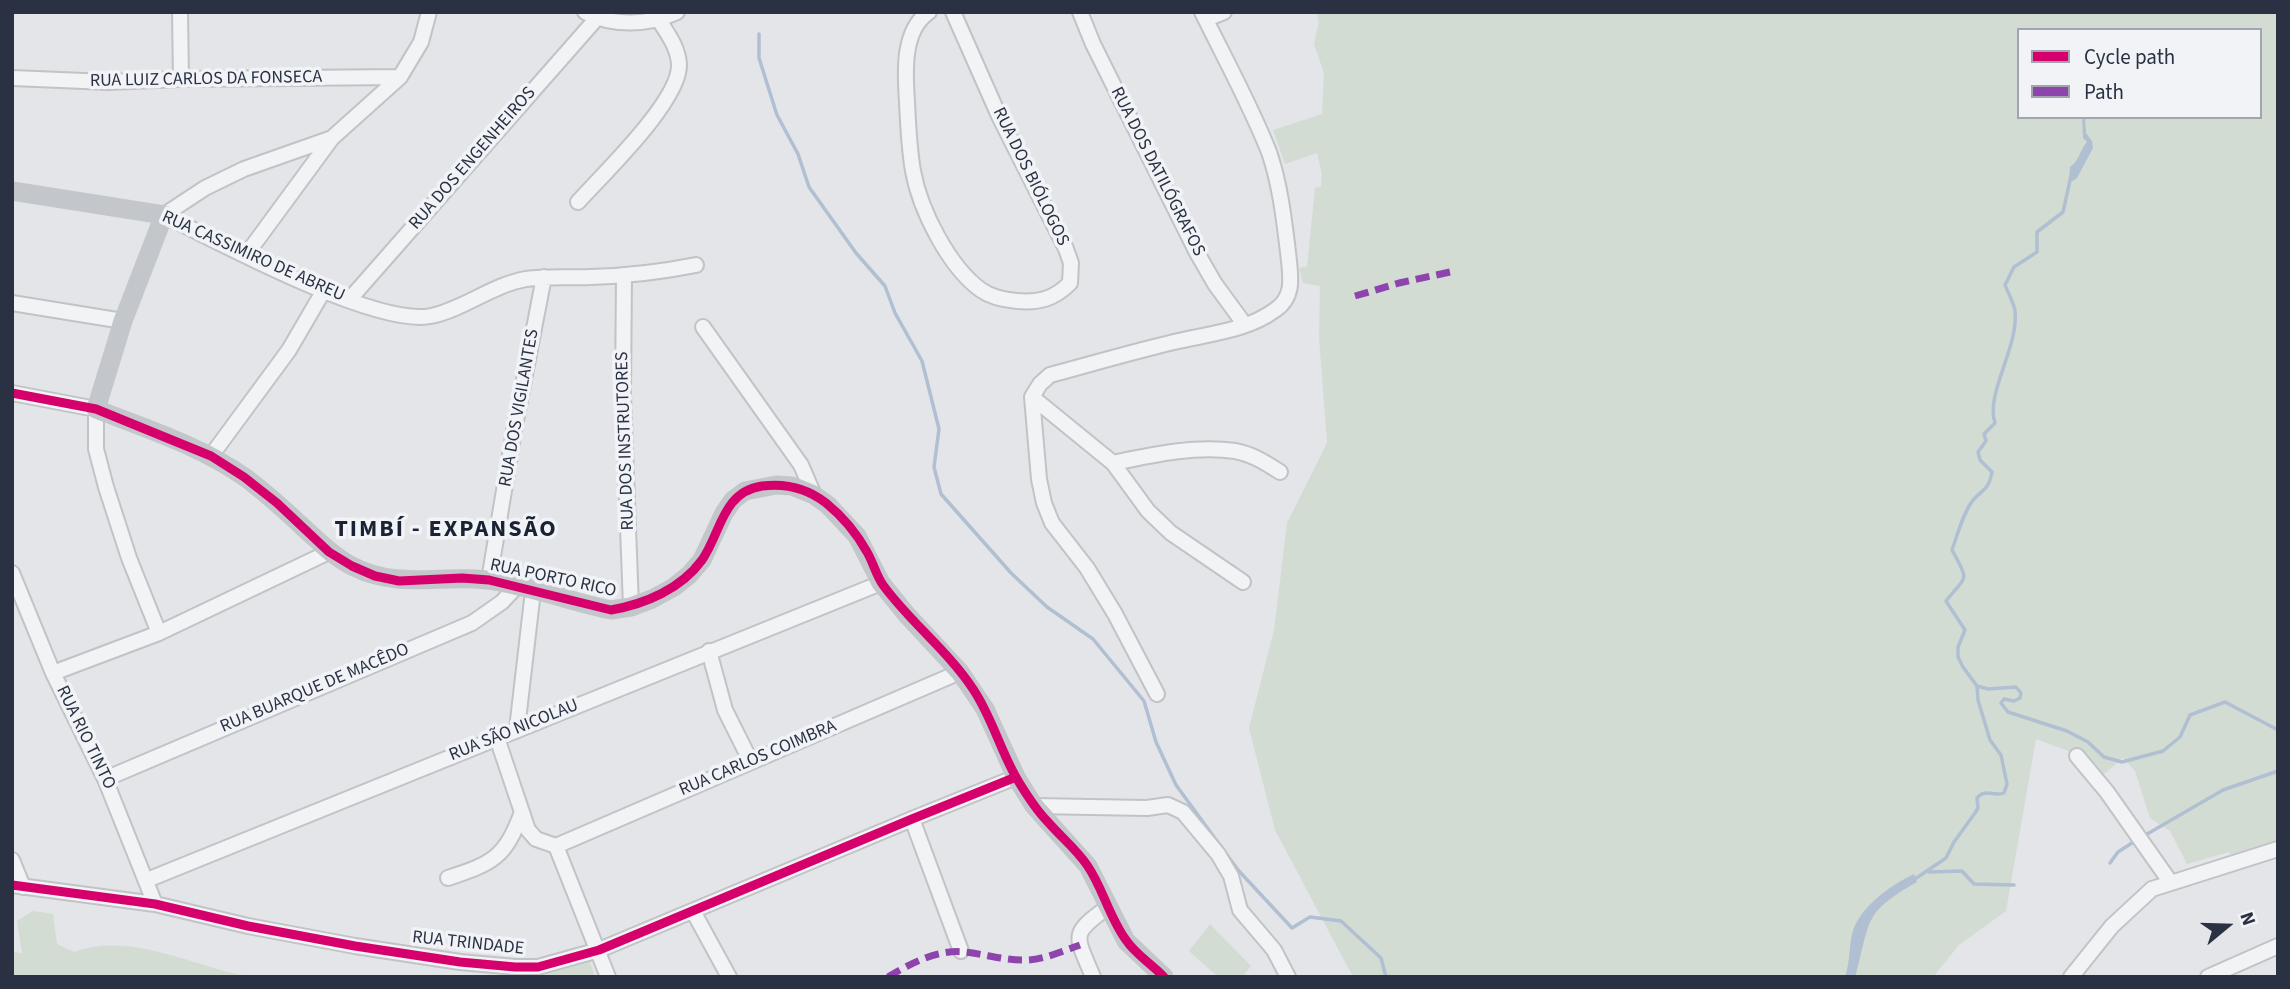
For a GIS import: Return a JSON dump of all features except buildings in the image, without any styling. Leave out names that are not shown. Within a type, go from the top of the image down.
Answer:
[{"type":"street","points":[[180,12],[181,79]]},
{"type":"street","points":[[246,255],[332,138],[400,77],[421,42],[429,12]]},
{"type":"street","points":[[591,15],[617,22],[659,20],[677,12]]},
{"type":"street","name":"RUA DOS BIÓLOGOS","points":[[929,12],[922,17],[911,35],[907,58],[908,135],[913,173],[922,206],[962,274],[983,292],[1004,300],[1031,302],[1050,299],[1070,283],[1071,263],[999,116],[953,12]]},
{"type":"street","name":"RUA DOS DATILÓGRAFOS","points":[[1080,12],[1191,242],[1215,284],[1245,325]]},
{"type":"street","points":[[1157,694],[1115,614],[1087,568],[1052,523],[1039,479],[1032,397],[1050,375],[1134,351],[1245,325],[1278,309],[1287,299],[1291,284],[1279,187],[1269,154],[1204,16],[1224,12]]},
{"type":"street","name":"RUA DOS ENGENHEIROS","points":[[349,300],[591,15]]},
{"type":"street","points":[[578,202],[644,128],[676,83],[680,65],[677,49],[659,20]]},
{"type":"street","name":"RUA LUIZ CARLOS DA FONSECA","points":[[12,78],[70,82],[400,77]]},
{"type":"street","points":[[159,633],[129,558],[96,449],[96,409],[123,321],[164,215],[205,188],[244,169],[332,138]]},
{"type":"street","name":"RUA CASSIMIRO DE ABREU","points":[[12,191],[164,215],[246,255],[349,300],[382,310],[431,316],[505,285],[544,277],[624,275],[696,265]]},
{"type":"street","name":"RUA DOS INSTRUTORES","points":[[624,275],[623,394],[631,607]]},
{"type":"street","name":"RUA DOS VIGILANTES","points":[[489,580],[544,277]]},
{"type":"street","points":[[211,456],[289,350],[324,290]]},
{"type":"street","points":[[12,303],[123,321]]},
{"type":"street","name":"RUA PORTO RICO","points":[[704,327],[801,465],[814,495]]},
{"type":"street","points":[[12,393],[96,409]]},
{"type":"street","points":[[1032,397],[1113,463],[1148,511],[1171,533],[1243,582]]},
{"type":"street","name":"RUA PORTO RICO","points":[[96,409],[211,456],[277,503],[329,552],[375,576],[399,581],[462,578],[489,580],[611,610],[631,607],[674,587],[689,575],[702,560],[724,513],[733,500],[745,491],[776,485],[792,486],[814,495],[828,505],[857,536],[881,583],[960,672],[985,709],[1016,777],[1034,806],[1088,866],[1126,942],[1164,977]]},
{"type":"street","points":[[1113,463],[1154,454],[1233,451],[1257,458],[1280,472]]},
{"type":"street","points":[[53,673],[159,633],[329,552]]},
{"type":"street","name":"RUA RIO TINTO","points":[[12,573],[53,673],[105,779],[155,904]]},
{"type":"street","name":"RUA SÃO NICOLAU","points":[[147,880],[881,583]]},
{"type":"street","points":[[517,729],[525,589]]},
{"type":"street","name":"RUA BUARQUE DE MACÊDO","points":[[105,779],[472,623],[525,589]]},
{"type":"street","points":[[709,652],[725,710],[751,762]]},
{"type":"street","name":"RUA CARLOS COIMBRA","points":[[556,846],[960,672]]},
{"type":"street","points":[[497,738],[528,830],[536,839],[556,846],[608,977]]},
{"type":"street","points":[[2077,756],[2108,792],[2171,883]]},
{"type":"street","name":"RUA TRINDADE","points":[[18,886],[155,904],[248,926],[355,946],[501,966],[538,967],[599,950],[1016,777]]},
{"type":"street","points":[[1034,806],[1147,808],[1168,805],[1183,812],[1218,854],[1231,876],[1240,910],[1274,950],[1288,977]]},
{"type":"street","points":[[448,878],[483,866],[501,854],[513,835],[522,812]]},
{"type":"street","points":[[912,819],[961,951]]},
{"type":"street","points":[[2071,977],[2112,926],[2152,890],[2278,849]]},
{"type":"street","points":[[12,860],[18,886]]},
{"type":"street","points":[[1093,977],[1080,945],[1079,933],[1108,907]]},
{"type":"street","points":[[693,911],[729,977]]},
{"type":"street","points":[[2208,977],[2278,946]]},
{"type":"shaded area","points":[[1316,12],[2278,12],[2278,844],[2233,857],[2229,852],[2187,864],[2170,831],[2150,818],[2135,771],[2123,758],[2102,776],[2082,756],[2036,739],[2006,911],[1959,945],[1933,977],[1353,977],[1275,830],[1249,728],[1274,630],[1287,523],[1327,443],[1319,337],[1320,286],[1303,283],[1299,268],[1307,267],[1315,188],[1321,187],[1322,174],[1317,153],[1285,164],[1273,130],[1322,114],[1324,73],[1314,44],[1319,21]]},
{"type":"shaded area","points":[[33,911],[53,914],[57,944],[74,952],[96,947],[140,948],[250,977],[12,977],[12,952],[22,953],[17,921]]},
{"type":"shaded area","points":[[1210,924],[1251,966],[1242,977],[1218,977],[1189,951]]},
{"type":"shaded area","points":[[590,962],[595,977],[538,977]]},
{"type":"water","points":[[2082,119],[2085,119],[2086,133],[2093,148],[2073,181],[2069,179],[2070,167],[2087,142],[2083,138]]},
{"type":"water","points":[[1914,874],[1917,882],[1878,910],[1868,929],[1855,977],[1845,977],[1852,934],[1861,915],[1886,891]]},
{"type":"waterway","points":[[759,34],[759,58],[777,115],[798,154],[809,187],[856,253],[885,286],[895,313],[922,361],[939,429],[934,467],[941,494],[1011,573],[1047,607],[1093,639],[1144,701],[1156,742],[1176,785],[1238,870],[1292,928],[1310,917],[1341,921],[1381,958],[1386,977]]},
{"type":"waterway","points":[[1912,881],[1946,858],[1978,808],[1977,798],[1986,793],[2004,793],[2007,784],[2001,755],[1990,740],[1978,700],[1977,686],[1958,657],[1958,647],[1965,630],[1946,601],[1964,578],[1962,568],[1952,550],[1964,516],[1991,478],[1992,472],[1980,460],[1978,452],[1986,441],[1984,434],[1995,423],[1994,398],[2015,325],[2014,308],[2005,285],[2014,267],[2037,252],[2037,232],[2063,212],[2071,176]]},
{"type":"waterway","points":[[1977,686],[1988,689],[2016,687],[2021,693],[2020,698],[2014,701],[2004,699],[2001,703],[2008,712],[2067,731],[2088,742],[2104,757],[2122,762],[2163,751],[2180,737],[2190,715],[2225,702],[2278,730]]},
{"type":"waterway","points":[[2142,837],[2223,790],[2278,771]]},
{"type":"waterway","points":[[2110,863],[2118,852],[2135,841]]},
{"type":"waterway","points":[[1929,872],[1962,871],[1974,884],[2014,885]]},
{"type":"marked path","points":[[1355,296],[1450,272]]},
{"type":"marked path","points":[[888,977],[914,963],[944,953],[964,952],[1028,960],[1080,945]]},
{"type":"cycle path","points":[[12,393],[96,409],[211,456],[277,503],[329,552],[375,576],[399,581],[462,578],[489,580],[611,610],[637,604],[661,594],[684,579],[702,560],[724,515],[738,496],[762,486],[779,485],[811,494],[826,503],[849,526],[867,552],[883,585],[963,675],[980,700],[1011,768],[1028,796],[1087,865],[1115,922],[1130,945],[1164,977]]},
{"type":"cycle path","points":[[12,885],[155,904],[248,926],[355,946],[460,962],[538,967],[599,950],[1016,777]]},
{"type":"district","name":"TIMBÍ - EXPANSÃO","points":[[446,531]]}]
